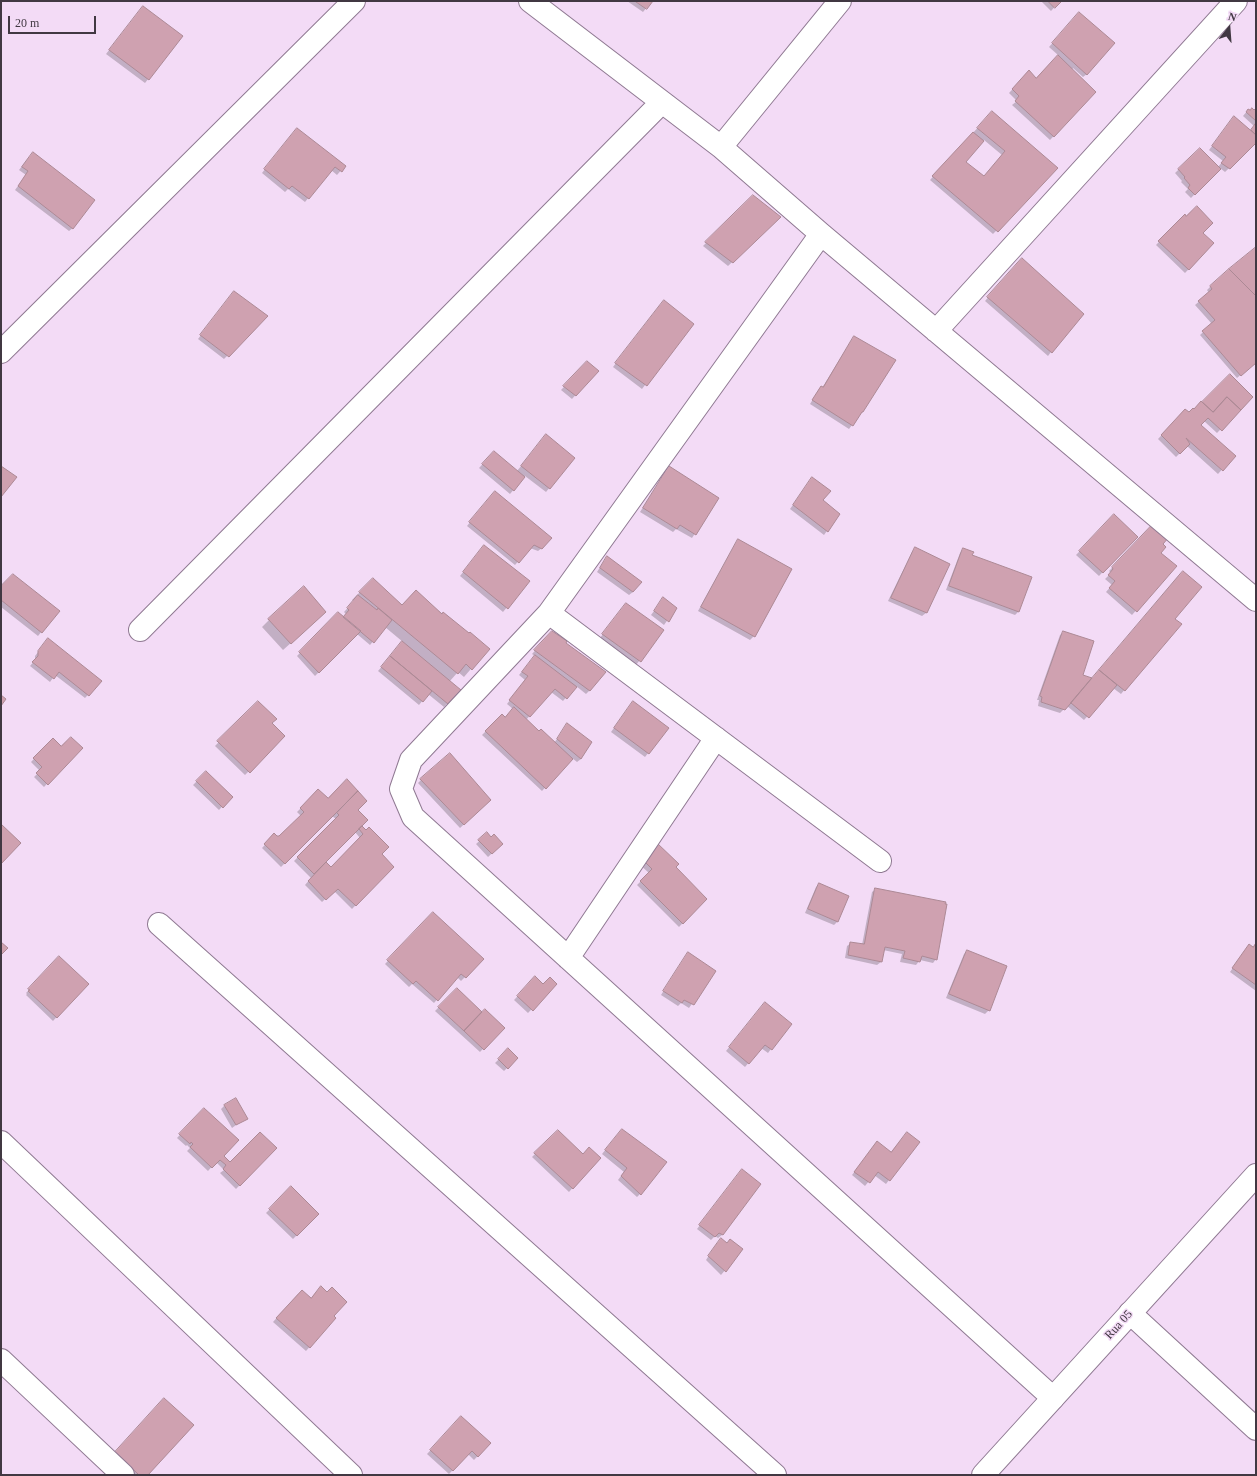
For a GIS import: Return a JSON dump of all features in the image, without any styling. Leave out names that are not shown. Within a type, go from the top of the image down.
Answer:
[{"type":"street","points":[[1,352],[354,1]]},
{"type":"street","points":[[530,1],[721,147],[821,234],[1256,600]]},
{"type":"street","points":[[721,147],[840,1]]},
{"type":"street","points":[[936,331],[1236,1]]},
{"type":"street","points":[[140,630],[662,102]]},
{"type":"street","points":[[821,234],[549,613],[411,760],[401,790],[413,817],[1053,1398]]},
{"type":"street","points":[[549,613],[880,861]]},
{"type":"street","points":[[568,958],[716,738]]},
{"type":"street","points":[[160,924],[775,1475]]},
{"type":"street","points":[[1,1142],[351,1475]]},
{"type":"street","name":"Rua 05","points":[[983,1475],[1256,1175]]},
{"type":"street","points":[[1130,1313],[1256,1429]]},
{"type":"street","points":[[1,1360],[123,1475]]},
{"type":"building","points":[[635,1],[653,1],[647,9]]},
{"type":"building","points":[[1048,1],[1062,1],[1055,8]]},
{"type":"building","points":[[143,6],[183,36],[149,80],[109,50]]},
{"type":"building","points":[[1079,12],[1115,43],[1087,75],[1052,43]]},
{"type":"building","points":[[1058,55],[1096,92],[1054,137],[1015,101],[1019,96],[1012,89],[1029,70],[1036,78]]},
{"type":"building","points":[[1252,108],[1254,110],[1256,108],[1256,121],[1246,112],[1248,109],[1250,110]]},
{"type":"building","points":[[992,111],[1058,168],[998,232],[932,176],[973,132],[984,141],[966,162],[984,176],[1005,151],[977,128]]},
{"type":"building","points":[[1234,116],[1256,135],[1256,143],[1230,169],[1221,163],[1226,157],[1212,146]]},
{"type":"building","points":[[1256,123],[1256,135],[1251,130]]},
{"type":"building","points":[[297,128],[346,166],[342,172],[335,167],[309,199],[292,186],[289,189],[264,169]]},
{"type":"building","points":[[1200,148],[1221,169],[1195,195],[1188,188],[1190,185],[1178,169]]},
{"type":"building","points":[[33,152],[95,200],[73,229],[18,186],[28,171],[22,167]]},
{"type":"building","points":[[753,195],[781,217],[733,263],[705,242]]},
{"type":"building","points":[[1197,206],[1213,223],[1203,233],[1214,243],[1189,270],[1158,241],[1185,214],[1186,216]]},
{"type":"building","points":[[1256,247],[1256,296],[1229,269]]},
{"type":"building","points":[[1022,258],[1084,314],[1052,353],[987,297]]},
{"type":"building","points":[[1229,269],[1256,296],[1256,363],[1241,376],[1202,331],[1215,320],[1198,301],[1212,289],[1210,286]]},
{"type":"building","points":[[234,291],[268,316],[229,357],[200,335]]},
{"type":"building","points":[[664,300],[694,324],[647,386],[615,363]]},
{"type":"building","points":[[854,336],[896,360],[853,426],[812,400],[821,386],[823,387]]},
{"type":"building","points":[[587,361],[599,371],[576,396],[563,386]]},
{"type":"building","points":[[1230,374],[1253,397],[1241,410],[1227,397],[1213,412],[1202,402]]},
{"type":"building","points":[[1227,397],[1241,410],[1222,431],[1208,418],[1201,425],[1236,456],[1223,471],[1186,438],[1190,444],[1180,454],[1161,435],[1185,409],[1189,412],[1201,401],[1213,412]]},
{"type":"building","points":[[546,434],[575,458],[550,489],[521,466]]},
{"type":"building","points":[[494,451],[525,477],[514,491],[482,464]]},
{"type":"building","points":[[1,466],[17,477],[1,497]]},
{"type":"building","points":[[669,466],[719,498],[696,535],[680,525],[677,529],[643,508]]},
{"type":"building","points":[[812,477],[831,491],[823,500],[840,514],[828,532],[793,505]]},
{"type":"building","points":[[495,491],[552,538],[542,549],[534,545],[519,563],[469,522]]},
{"type":"building","points":[[1114,514],[1138,537],[1103,573],[1079,551]]},
{"type":"building","points":[[1154,523],[1169,537],[1163,544],[1166,547],[1161,553],[1177,566],[1137,612],[1109,588],[1115,581],[1108,575],[1113,569],[1112,567]]},
{"type":"building","points":[[738,539],[792,569],[755,637],[701,607]]},
{"type":"building","points":[[484,545],[530,581],[508,609],[463,572]]},
{"type":"building","points":[[915,547],[950,564],[927,613],[891,598]]},
{"type":"building","points":[[963,548],[974,552],[972,555],[1032,577],[1019,612],[949,586]]},
{"type":"building","points":[[607,556],[642,582],[633,592],[600,568]]},
{"type":"building","points":[[1183,571],[1202,587],[1175,619],[1182,624],[1125,691],[1099,670]]},
{"type":"building","points":[[13,574],[60,611],[42,633],[1,600],[1,586]]},
{"type":"building","points":[[373,578],[402,605],[416,590],[442,614],[443,612],[490,649],[472,670],[466,664],[458,674],[359,592]]},
{"type":"building","points":[[304,586],[326,612],[291,644],[268,619]]},
{"type":"building","points":[[358,595],[377,610],[378,608],[392,620],[374,643],[343,617],[349,610],[347,608]]},
{"type":"building","points":[[663,597],[677,608],[669,622],[654,611]]},
{"type":"building","points":[[626,603],[664,630],[641,662],[602,634]]},
{"type":"building","points":[[338,612],[361,631],[319,673],[299,652]]},
{"type":"building","points":[[552,631],[606,672],[590,691],[534,650]]},
{"type":"building","points":[[1063,631],[1094,641],[1083,675],[1092,678],[1065,710],[1041,702],[1042,697],[1040,696]]},
{"type":"building","points":[[48,638],[102,681],[89,696],[59,672],[54,679],[32,662],[38,656],[38,651]]},
{"type":"building","points":[[402,641],[461,690],[448,704],[390,656]]},
{"type":"building","points":[[535,655],[577,687],[567,699],[555,689],[530,717],[509,700],[528,676],[522,672]]},
{"type":"building","points":[[390,656],[432,691],[423,702],[381,667]]},
{"type":"building","points":[[1099,670],[1117,685],[1089,718],[1071,703]]},
{"type":"building","points":[[1,695],[6,699],[1,706]]},
{"type":"building","points":[[258,701],[277,719],[272,723],[285,736],[250,773],[217,741]]},
{"type":"building","points":[[633,701],[669,728],[649,754],[614,728]]},
{"type":"building","points":[[514,707],[539,731],[541,729],[573,759],[546,789],[485,731],[502,714],[505,717]]},
{"type":"building","points":[[567,723],[592,742],[581,759],[557,739]]},
{"type":"building","points":[[71,737],[83,748],[48,785],[36,773],[42,767],[33,758],[53,738],[61,746]]},
{"type":"building","points":[[450,753],[491,800],[464,825],[420,779]]},
{"type":"building","points":[[206,771],[233,797],[223,808],[196,781]]},
{"type":"building","points":[[347,779],[358,791],[285,864],[264,844],[274,833],[279,836],[304,812],[300,808],[318,789],[328,798]]},
{"type":"building","points":[[358,791],[367,801],[358,810],[368,820],[314,874],[297,857],[339,815],[337,813]]},
{"type":"building","points":[[1,824],[21,843],[1,864]]},
{"type":"building","points":[[362,826],[366,830],[369,827],[389,847],[382,854],[394,867],[356,906],[338,889],[326,900],[308,881],[326,862],[331,867],[363,834],[359,829]]},
{"type":"building","points":[[487,832],[491,837],[494,834],[503,844],[492,854],[478,840]]},
{"type":"building","points":[[657,843],[679,864],[676,867],[707,899],[683,924],[640,881],[652,869],[644,861]]},
{"type":"building","points":[[819,883],[849,896],[838,922],[808,909]]},
{"type":"building","points":[[875,888],[946,902],[945,904],[947,904],[937,960],[922,956],[920,962],[903,958],[905,951],[885,947],[882,962],[848,955],[850,942],[864,944]]},
{"type":"building","points":[[433,912],[484,959],[466,978],[461,974],[438,1001],[416,981],[413,984],[387,960]]},
{"type":"building","points":[[1,942],[8,948],[1,955]]},
{"type":"building","points":[[1256,943],[1256,985],[1232,968],[1249,944],[1253,947]]},
{"type":"building","points":[[967,950],[1007,966],[990,1011],[949,994]]},
{"type":"building","points":[[688,952],[716,971],[694,1005],[684,1000],[682,1003],[663,991]]},
{"type":"building","points":[[59,956],[89,984],[57,1018],[28,991],[30,990],[28,989]]},
{"type":"building","points":[[535,976],[543,984],[550,977],[557,984],[533,1011],[517,996]]},
{"type":"building","points":[[457,988],[482,1012],[464,1031],[438,1007]]},
{"type":"building","points":[[765,1002],[792,1024],[772,1050],[765,1045],[749,1064],[729,1047]]},
{"type":"building","points":[[485,1009],[505,1028],[484,1050],[464,1031]]},
{"type":"building","points":[[508,1048],[518,1058],[508,1069],[498,1059]]},
{"type":"building","points":[[236,1098],[248,1119],[236,1125],[224,1105]]},
{"type":"building","points":[[204,1108],[239,1140],[224,1156],[230,1162],[260,1132],[277,1148],[240,1186],[223,1169],[226,1165],[220,1160],[212,1168],[190,1147],[193,1144],[191,1142],[190,1144],[179,1134]]},
{"type":"building","points":[[622,1129],[667,1162],[641,1195],[621,1176],[627,1168],[605,1150]]},
{"type":"building","points":[[558,1130],[583,1154],[589,1147],[601,1158],[573,1189],[534,1153]]},
{"type":"building","points":[[907,1132],[920,1142],[890,1181],[878,1172],[870,1183],[854,1172],[877,1141],[891,1152]]},
{"type":"building","points":[[742,1169],[761,1184],[723,1235],[719,1233],[715,1237],[699,1225]]},
{"type":"building","points":[[291,1186],[319,1214],[297,1236],[269,1209]]},
{"type":"building","points":[[721,1238],[727,1243],[730,1239],[743,1249],[726,1272],[708,1256]]},
{"type":"building","points":[[321,1286],[327,1292],[332,1287],[347,1302],[334,1316],[336,1318],[310,1348],[276,1318],[302,1290],[311,1298]]},
{"type":"building","points":[[164,1398],[194,1425],[148,1475],[139,1475],[115,1452]]},
{"type":"building","points":[[461,1416],[491,1443],[478,1457],[472,1451],[453,1471],[430,1450]]}]
